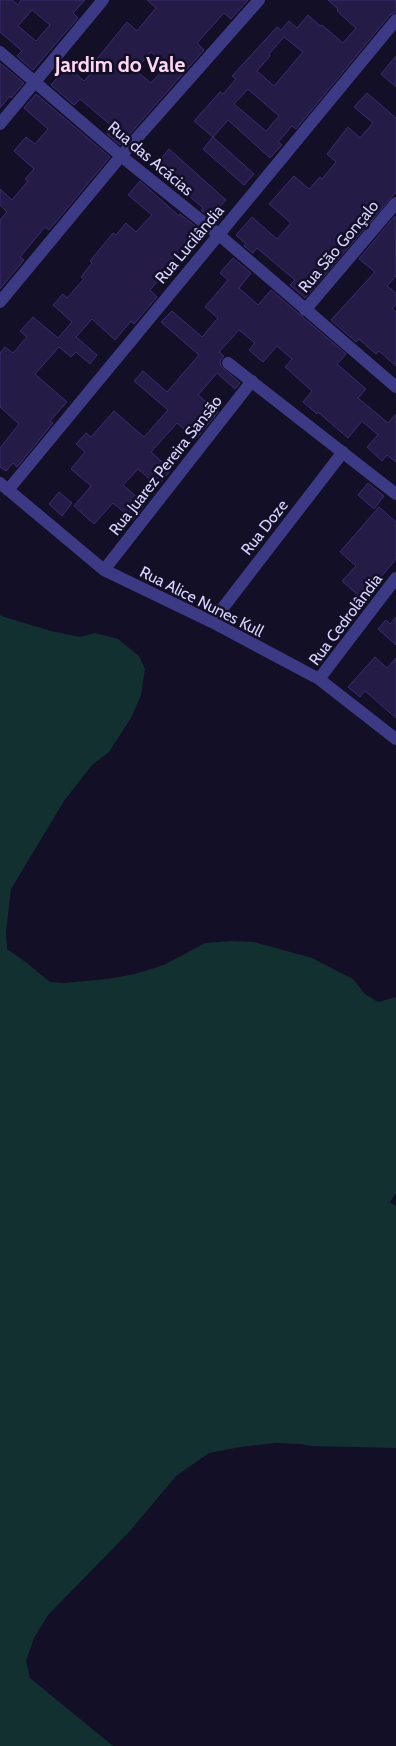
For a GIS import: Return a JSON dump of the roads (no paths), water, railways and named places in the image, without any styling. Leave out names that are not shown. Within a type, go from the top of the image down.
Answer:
[{"type":"street","points":[[0,124],[103,0]]},
{"type":"street","points":[[0,302],[121,156],[259,0]]},
{"type":"street","name":"Rua Lucilândia","points":[[4,486],[218,234],[396,20]]},
{"type":"street","name":"Rua das Acácias","points":[[0,52],[121,156],[218,234],[395,385]]},
{"type":"street","name":"Rua São Gonçalo","points":[[305,310],[396,203]]},
{"type":"street","points":[[228,363],[396,494]]},
{"type":"street","name":"Rua Juarez Pereira Sansão","points":[[104,570],[252,381]]},
{"type":"street","name":"Rua Doze","points":[[212,622],[343,452]]},
{"type":"street","name":"Rua Alice Nunes Kull","points":[[4,486],[104,570],[212,622],[319,679],[396,739]]},
{"type":"street","name":"Rua Cedrolândia","points":[[319,679],[396,578]]},
{"type":"district","name":"Jardim do Vale","points":[[120,65]]}]
